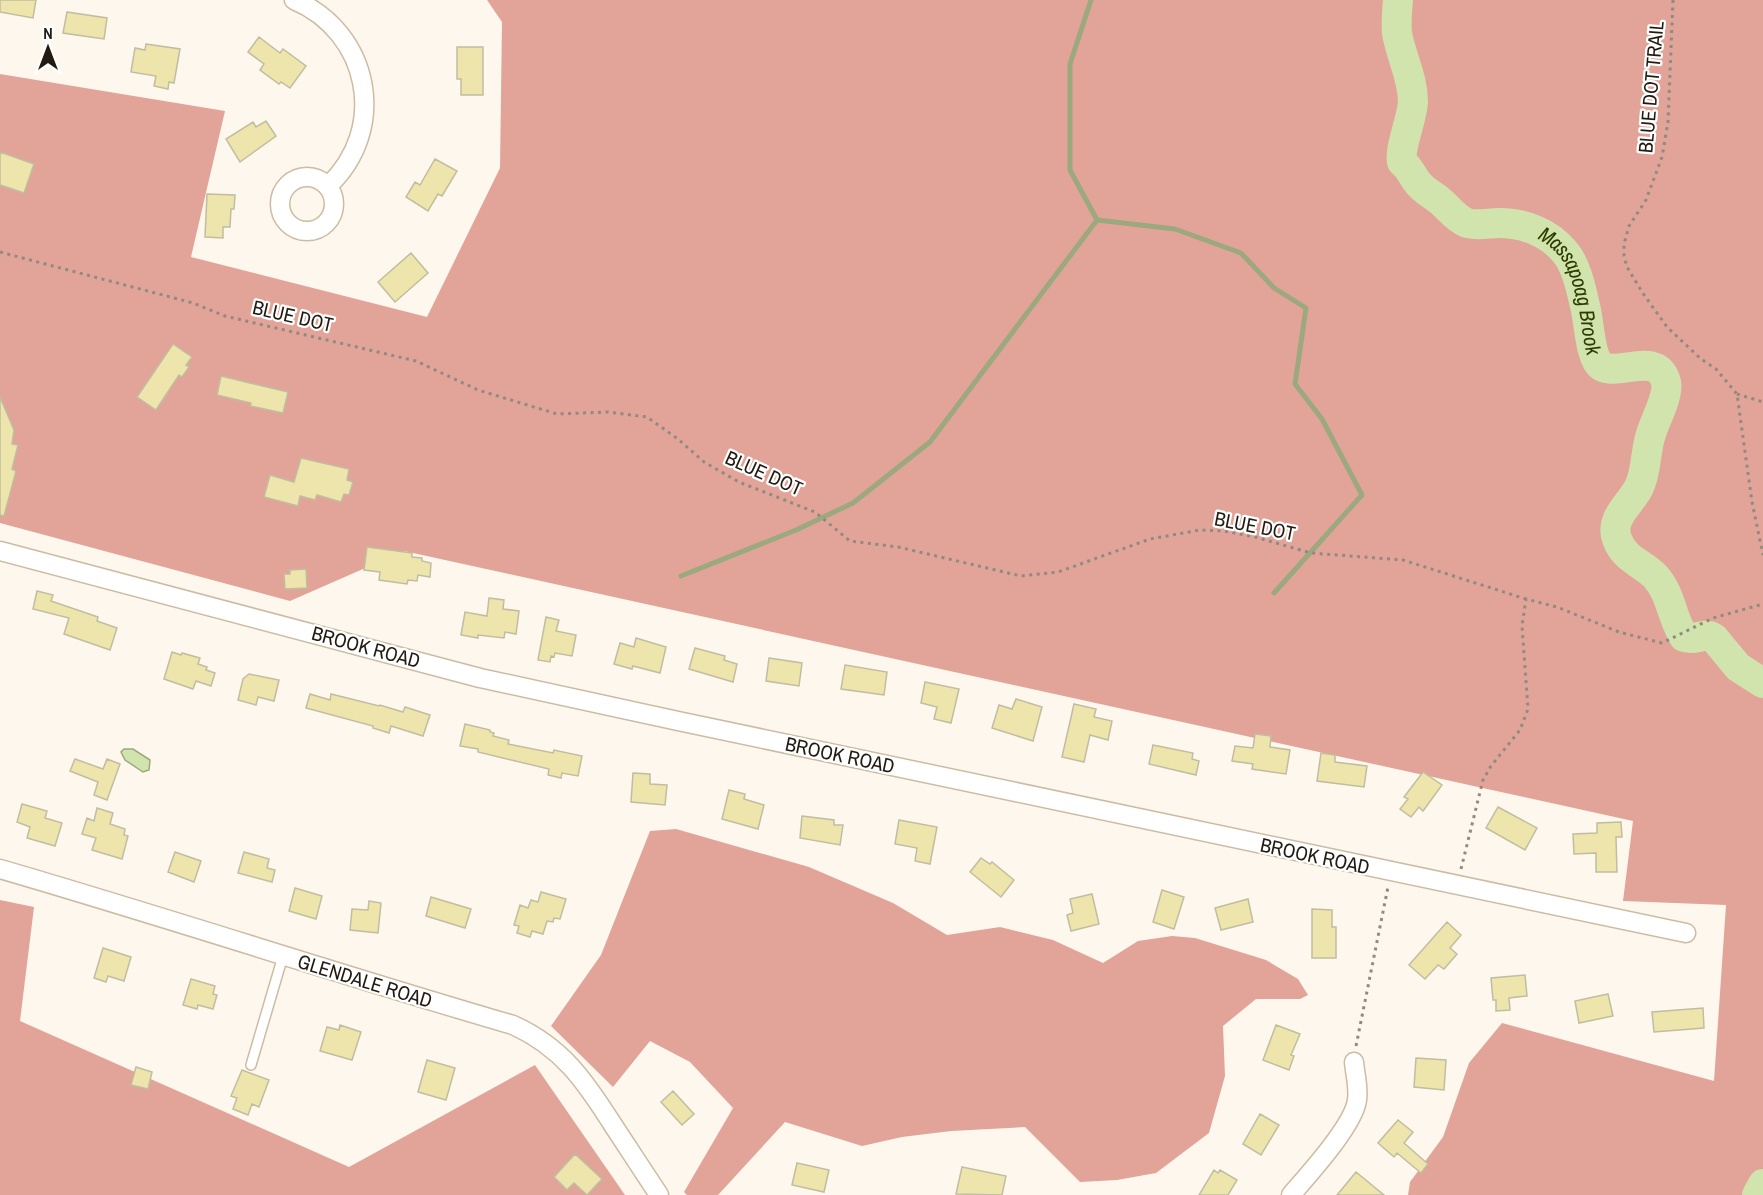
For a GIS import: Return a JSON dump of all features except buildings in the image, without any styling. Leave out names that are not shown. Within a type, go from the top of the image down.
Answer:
[{"type":"street","points":[[294,0],[322,17],[336,31],[357,64],[362,83],[365,103],[360,138],[345,168],[328,186]]},
{"type":"street","name":"BROOK ROAD","points":[[0,551],[492,680],[690,724],[1686,933]]},
{"type":"street","name":"GLENDALE ROAD","points":[[0,869],[513,1025],[558,1053],[582,1077],[659,1195]]},
{"type":"street","points":[[1291,1195],[1314,1168],[1351,1116],[1358,1096],[1354,1062]]},
{"type":"lane","points":[[250,1065],[283,956]]},
{"type":"path","name":"BLUE DOT TRAIL","points":[[1673,0],[1668,122],[1662,157],[1646,201],[1629,226],[1624,244],[1624,256],[1627,267],[1642,292],[1667,327],[1694,353],[1716,369],[1737,394]]},
{"type":"path","name":"BLUE DOT","points":[[0,252],[194,303],[225,316],[416,361],[478,390],[557,414],[608,412],[647,417],[678,439],[704,462],[740,482],[815,512],[850,542],[898,547],[1021,576],[1058,572],[1150,539],[1200,530],[1224,531],[1311,553],[1403,560],[1526,599]]},
{"type":"path","points":[[1763,402],[1737,394],[1752,502],[1763,555]]},
{"type":"path","points":[[1457,885],[1483,780],[1491,766],[1520,730],[1528,709],[1522,626],[1526,599],[1557,607],[1628,635],[1662,643],[1722,615],[1763,604]]},
{"type":"path","points":[[1354,1062],[1391,872]]},
{"type":"shaded area","points":[[487,0],[1763,0],[1763,1195],[1408,1195],[1410,1182],[1443,1137],[1469,1063],[1502,1023],[1714,1081],[1726,905],[1623,901],[1633,821],[404,551],[290,601],[0,523],[0,74],[225,111],[191,257],[427,317],[500,168],[502,22]]},
{"type":"shaded area","points":[[124,749],[133,749],[150,760],[149,770],[143,772],[125,760],[121,752]]},
{"type":"shaded area","points":[[676,829],[809,867],[893,903],[947,935],[1000,927],[1053,940],[1103,963],[1138,941],[1172,936],[1195,938],[1266,960],[1298,979],[1308,995],[1300,999],[1256,999],[1223,1026],[1225,1076],[1209,1133],[1156,1173],[1117,1180],[1080,1182],[1025,1127],[951,1131],[902,1137],[862,1146],[785,1122],[718,1195],[687,1195],[684,1192],[733,1108],[690,1062],[650,1041],[613,1087],[551,1026],[601,955],[650,831]]},
{"type":"shaded area","points":[[0,900],[34,907],[20,1021],[349,1167],[535,1065],[625,1195],[0,1195]]},
{"type":"waterway","points":[[681,576],[796,530],[853,503],[930,442],[1097,220],[1070,170],[1070,64],[1091,0]]},
{"type":"waterway","name":"Massapoag Brook","points":[[1398,0],[1397,33],[1411,84],[1413,102],[1402,150],[1402,162],[1420,186],[1463,221],[1475,224],[1508,223],[1526,227],[1558,244],[1568,256],[1578,277],[1597,362],[1609,369],[1646,366],[1655,368],[1661,373],[1666,382],[1664,401],[1649,441],[1642,481],[1618,518],[1615,531],[1617,539],[1624,551],[1650,571],[1661,583],[1684,637],[1710,636],[1714,638],[1738,667],[1763,683]]},
{"type":"waterway","points":[[1097,220],[1175,229],[1241,253],[1274,288],[1306,308],[1295,384],[1322,419],[1362,495],[1274,593]]},
{"type":"waterway","name":"Massapoag Brook","points":[[1757,1195],[1763,1184]]}]
